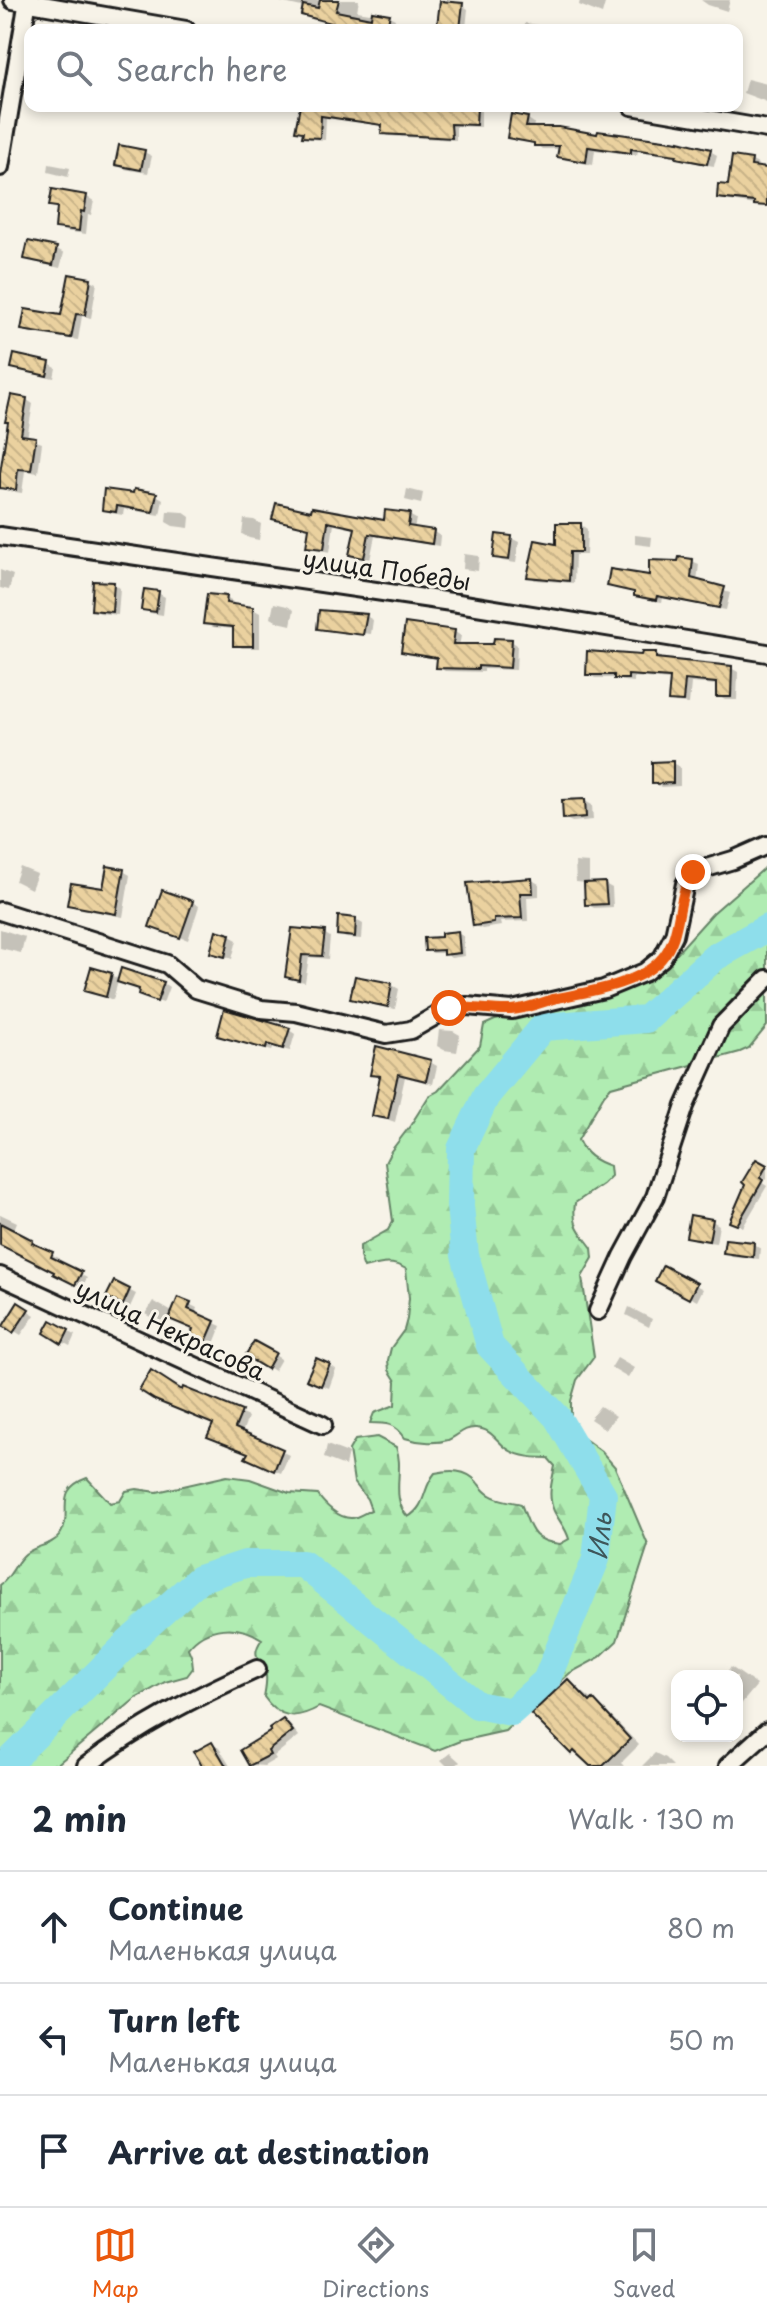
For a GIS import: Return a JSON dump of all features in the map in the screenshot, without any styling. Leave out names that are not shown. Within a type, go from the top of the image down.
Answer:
[{"type":"street","points":[[0,167],[23,1],[152,24]]},
{"type":"street","points":[[667,112],[767,129]]},
{"type":"street","name":"улица Победы","points":[[0,536],[458,603],[767,653]]},
{"type":"street","points":[[0,911],[167,964],[196,989],[261,1009],[296,1012],[386,1034],[411,1030],[449,1008],[467,1006],[512,1010],[604,989],[645,972],[662,958],[674,935],[685,884],[693,872],[733,860],[767,845]]},
{"type":"street","points":[[598,1311],[655,1197],[685,1106],[721,1026],[767,979]]},
{"type":"street","name":"улица Некрасова","points":[[0,1276],[323,1425]]},
{"type":"street","points":[[86,1766],[156,1718],[257,1669]]},
{"type":"street","points":[[728,1766],[767,1731]]},
{"type":"green space","points":[[767,866],[767,1026],[749,1048],[740,1052],[611,1087],[578,1140],[591,1156],[610,1166],[611,1176],[575,1203],[576,1223],[592,1248],[593,1258],[582,1277],[594,1357],[577,1380],[571,1401],[571,1421],[575,1432],[601,1451],[615,1467],[648,1545],[617,1641],[600,1657],[570,1673],[505,1731],[460,1741],[435,1751],[319,1707],[295,1715],[276,1710],[264,1697],[265,1670],[256,1651],[262,1639],[243,1630],[213,1631],[195,1640],[188,1648],[193,1668],[187,1676],[165,1682],[135,1699],[55,1766],[0,1766],[0,1585],[27,1552],[52,1542],[60,1535],[70,1489],[87,1478],[110,1503],[120,1501],[126,1491],[137,1489],[157,1492],[227,1476],[250,1479],[289,1493],[318,1495],[337,1514],[354,1518],[371,1510],[354,1482],[349,1450],[355,1440],[377,1437],[396,1447],[399,1501],[408,1517],[418,1508],[435,1473],[458,1472],[473,1478],[494,1497],[521,1504],[533,1532],[543,1540],[560,1544],[569,1539],[552,1505],[555,1466],[548,1458],[515,1453],[489,1432],[476,1428],[443,1441],[426,1442],[405,1438],[390,1425],[370,1423],[374,1413],[395,1405],[396,1381],[389,1370],[388,1360],[391,1348],[404,1330],[409,1298],[406,1269],[390,1264],[364,1268],[360,1246],[388,1230],[393,1221],[385,1163],[391,1151],[429,1096],[438,1091],[480,1046],[484,1025],[495,1020],[573,1005],[659,973],[713,913]]},
{"type":"building","points":[[320,0],[339,0],[336,11],[371,18],[372,11],[390,14],[388,22],[400,24],[335,24],[301,15],[303,5],[318,8]]},
{"type":"building","points":[[440,1],[463,3],[461,24],[437,24]]},
{"type":"building","points":[[299,112],[477,112],[476,125],[451,124],[452,138],[381,134],[382,125],[321,116],[320,138],[302,137],[303,132],[295,131]]},
{"type":"building","points":[[511,114],[528,117],[526,127],[559,127],[597,134],[598,131],[679,141],[711,149],[707,164],[676,158],[677,155],[631,149],[631,153],[588,147],[586,162],[557,157],[559,146],[534,146],[534,143],[507,138]]},
{"type":"building","points":[[119,145],[145,150],[141,170],[115,165]]},
{"type":"building","points":[[732,156],[752,159],[751,166],[767,168],[767,206],[717,198],[718,184],[728,185]]},
{"type":"building","points":[[52,189],[87,195],[79,231],[55,228],[57,207],[49,206]]},
{"type":"building","points":[[28,241],[57,247],[53,265],[24,259]]},
{"type":"building","points":[[69,274],[91,278],[85,315],[76,314],[71,338],[21,330],[25,309],[61,315]]},
{"type":"building","points":[[14,354],[50,362],[47,376],[11,368]]},
{"type":"building","points":[[11,395],[27,398],[21,435],[36,437],[31,470],[18,469],[16,490],[0,488],[8,422],[5,422]]},
{"type":"building","points":[[104,489],[157,493],[153,512],[117,506],[116,512],[102,510]]},
{"type":"building","points":[[276,503],[311,511],[312,507],[384,520],[385,510],[410,513],[408,526],[434,530],[432,544],[369,534],[364,558],[349,555],[355,528],[328,522],[324,549],[306,547],[309,528],[272,519]]},
{"type":"building","points":[[556,523],[581,523],[581,552],[570,552],[569,581],[527,577],[535,540],[556,544]]},
{"type":"building","points":[[496,534],[512,536],[509,560],[493,558]]},
{"type":"building","points":[[679,557],[693,559],[691,578],[725,587],[719,608],[657,596],[656,600],[634,596],[634,592],[607,586],[610,569],[649,575],[649,560],[678,561]]},
{"type":"building","points":[[93,581],[114,582],[112,612],[91,610]]},
{"type":"building","points":[[144,589],[159,591],[156,612],[141,610]]},
{"type":"building","points":[[207,594],[227,596],[226,603],[253,607],[253,646],[233,646],[233,627],[203,624]]},
{"type":"building","points":[[319,610],[367,614],[363,635],[317,629]]},
{"type":"building","points":[[405,623],[455,630],[453,644],[493,644],[494,638],[512,639],[510,668],[436,668],[437,658],[401,652]]},
{"type":"building","points":[[587,651],[641,655],[642,652],[656,652],[656,658],[732,666],[731,697],[716,697],[716,683],[685,680],[683,702],[668,701],[670,678],[628,675],[628,679],[614,679],[614,675],[586,675]]},
{"type":"building","points":[[673,761],[673,783],[652,784],[652,762]]},
{"type":"building","points":[[585,799],[586,817],[563,819],[562,800]]},
{"type":"building","points":[[107,866],[124,869],[116,914],[67,905],[71,883],[103,888]]},
{"type":"building","points":[[532,878],[533,893],[520,893],[522,918],[494,919],[494,923],[473,926],[467,883]]},
{"type":"building","points":[[605,882],[607,904],[585,905],[584,883]]},
{"type":"building","points":[[162,890],[193,901],[180,938],[149,927]]},
{"type":"building","points":[[338,916],[356,918],[355,937],[337,935]]},
{"type":"building","points":[[292,928],[325,931],[322,956],[302,955],[299,980],[285,977]]},
{"type":"building","points":[[216,930],[230,934],[225,957],[210,953]]},
{"type":"building","points":[[458,931],[460,953],[443,955],[443,950],[425,951],[424,938],[441,937],[441,933]]},
{"type":"building","points":[[91,967],[112,973],[106,997],[84,991]]},
{"type":"building","points":[[121,968],[164,982],[157,1002],[138,995],[139,989],[117,982]]},
{"type":"building","points":[[355,976],[392,983],[388,1007],[350,999]]},
{"type":"building","points":[[224,1009],[290,1028],[283,1049],[267,1044],[266,1049],[217,1036]]},
{"type":"building","points":[[376,1046],[431,1060],[426,1081],[398,1074],[388,1119],[372,1116],[380,1076],[370,1075]]},
{"type":"building","points":[[756,1159],[767,1165],[760,1178],[763,1180],[737,1225],[729,1222],[745,1185],[742,1182]]},
{"type":"building","points":[[690,1215],[713,1219],[709,1241],[686,1237]]},
{"type":"building","points":[[0,1223],[53,1252],[51,1257],[82,1272],[75,1285],[0,1245]]},
{"type":"building","points":[[725,1239],[754,1242],[753,1257],[723,1253]]},
{"type":"building","points":[[663,1265],[697,1283],[689,1299],[655,1281]]},
{"type":"building","points":[[114,1281],[130,1289],[123,1305],[106,1297]]},
{"type":"building","points":[[178,1297],[191,1302],[188,1309],[215,1321],[205,1344],[190,1337],[193,1329],[169,1319]]},
{"type":"building","points":[[18,1302],[29,1309],[13,1333],[3,1326]]},
{"type":"building","points":[[51,1320],[69,1330],[62,1344],[44,1333]]},
{"type":"building","points":[[254,1341],[276,1353],[267,1369],[245,1356]]},
{"type":"building","points":[[316,1358],[330,1364],[321,1386],[306,1380]]},
{"type":"building","points":[[151,1370],[182,1390],[183,1387],[242,1411],[235,1428],[283,1449],[274,1471],[245,1458],[248,1453],[207,1437],[213,1424],[155,1400],[139,1390]]},
{"type":"building","points":[[568,1679],[590,1702],[593,1699],[630,1739],[603,1766],[590,1766],[574,1751],[571,1754],[531,1714]]},
{"type":"building","points":[[283,1719],[293,1731],[268,1751],[270,1755],[249,1766],[240,1750],[271,1731],[269,1729]]},
{"type":"building","points":[[212,1742],[226,1766],[202,1766],[194,1752]]},
{"type":"waterway","name":"Иль","points":[[5,1766],[128,1643],[199,1579],[245,1564],[303,1564],[477,1705],[511,1712],[546,1681],[596,1559],[603,1495],[557,1417],[490,1346],[465,1255],[460,1206],[461,1149],[486,1096],[543,1027],[646,1019],[715,957],[767,928]]},
{"type":"route","points":[[449,1008],[467,1006],[512,1010],[604,989],[645,972],[662,958],[674,935],[685,884],[693,872]]}]
